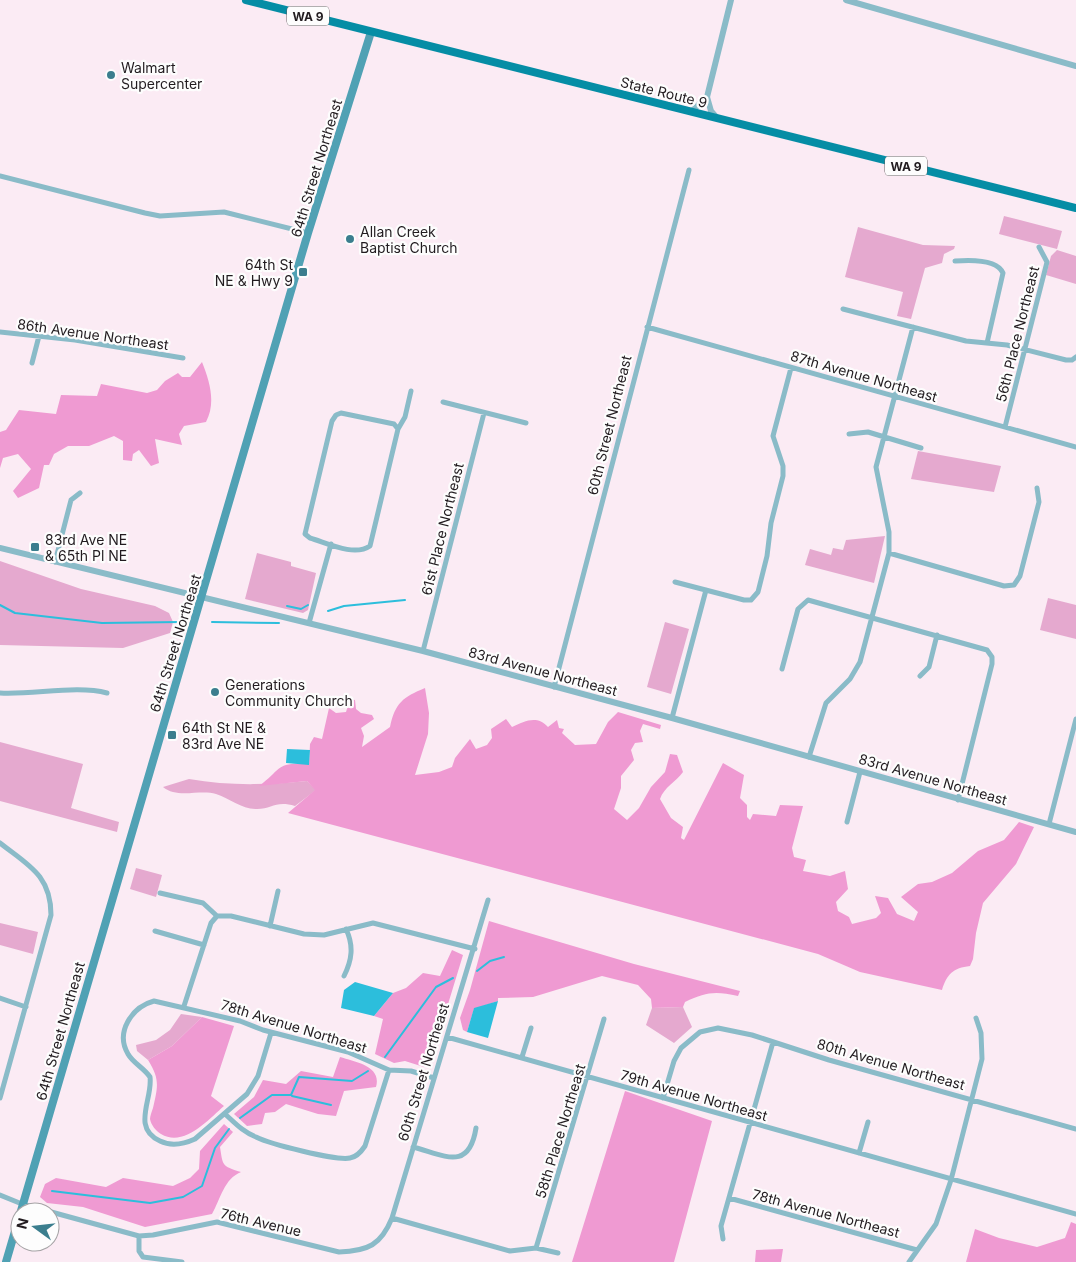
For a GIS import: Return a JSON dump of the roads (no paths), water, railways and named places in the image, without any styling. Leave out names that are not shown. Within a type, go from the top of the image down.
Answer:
[{"type":"main road","name":"State Route 9","points":[[246,0],[1076,208]]},
{"type":"main road","name":"64th Street Northeast","points":[[23,1202],[308,233],[371,32]]},
{"type":"main road","name":"64th Street Northeast","points":[[6,1262],[10,1248]]},
{"type":"street","points":[[718,118],[711,111],[707,97],[731,0]]},
{"type":"street","points":[[846,0],[1076,66]]},
{"type":"street","points":[[691,112],[707,97]]},
{"type":"street","name":"60th Street Northeast","points":[[554,687],[689,170]]},
{"type":"street","points":[[0,176],[152,214],[224,212],[308,233]]},
{"type":"street","name":"56th Place Northeast","points":[[1005,428],[1047,262],[1039,248]]},
{"type":"street","name":"56th Place Northeast","points":[[955,261],[975,260],[1002,270],[1004,277],[987,343]]},
{"type":"street","points":[[843,308],[966,342],[987,343],[1074,358]]},
{"type":"street","name":"87th Avenue Northeast","points":[[647,326],[1076,447]]},
{"type":"street","points":[[809,757],[826,703],[850,679],[857,669],[889,554],[889,532],[876,472],[913,327]]},
{"type":"street","name":"86th Avenue Northeast","points":[[0,332],[75,340],[183,358]]},
{"type":"street","points":[[32,363],[39,336]]},
{"type":"street","points":[[675,582],[744,600],[754,599],[758,592],[767,556],[771,523],[783,476],[783,466],[773,436],[791,368]]},
{"type":"street","points":[[398,429],[394,424],[342,413],[336,415],[332,421],[305,534],[331,544],[361,550],[370,546],[398,429],[405,417],[411,391]]},
{"type":"street","points":[[443,402],[526,423]]},
{"type":"street","name":"61st Place Northeast","points":[[423,651],[484,413]]},
{"type":"street","points":[[849,434],[868,432],[920,448]]},
{"type":"street","points":[[889,554],[1004,586],[1014,585],[1020,576],[1039,502],[1037,488]]},
{"type":"street","points":[[55,562],[71,500],[80,493]]},
{"type":"street","points":[[309,623],[331,544]]},
{"type":"street","name":"83rd Avenue Northeast","points":[[0,548],[423,651],[672,718],[1076,832]]},
{"type":"street","points":[[672,718],[706,590]]},
{"type":"street","points":[[782,669],[798,609],[804,602],[815,601],[983,648],[989,652],[992,660],[958,800]]},
{"type":"street","points":[[920,676],[929,667],[937,635]]},
{"type":"street","points":[[0,693],[26,694],[93,689],[107,693]]},
{"type":"street","points":[[1049,824],[1076,719]]},
{"type":"street","points":[[847,822],[860,772]]},
{"type":"street","points":[[0,843],[32,868],[44,882],[51,903],[51,915],[26,1007],[3,1078],[0,1098]]},
{"type":"street","points":[[270,926],[278,891]]},
{"type":"street","points":[[160,893],[203,903],[217,916],[231,916],[316,935],[364,924],[383,924],[474,949]]},
{"type":"street","name":"60th Street Northeast","points":[[373,1245],[381,1239],[392,1218],[488,900]]},
{"type":"street","points":[[184,1006],[194,970],[211,923],[217,916]]},
{"type":"street","points":[[344,976],[351,962],[350,940],[346,929]]},
{"type":"street","points":[[154,931],[204,945]]},
{"type":"street","points":[[0,998],[26,1007]]},
{"type":"street","name":"78th Avenue Northeast","points":[[225,1114],[195,1139],[186,1143],[172,1145],[162,1142],[148,1132],[144,1112],[150,1091],[150,1077],[128,1055],[124,1045],[123,1034],[130,1016],[146,1003],[163,1001],[250,1023],[271,1033],[348,1052],[389,1070],[411,1072],[434,1078]]},
{"type":"street","points":[[909,1262],[936,1224],[951,1180],[972,1099],[982,1050],[976,1018]]},
{"type":"street","name":"58th Place Northeast","points":[[536,1248],[604,1019]]},
{"type":"street","points":[[522,1057],[531,1028]]},
{"type":"street","name":"80th Avenue Northeast","points":[[663,1098],[677,1055],[688,1040],[700,1032],[724,1029],[1076,1129]]},
{"type":"street","points":[[271,1033],[254,1086],[225,1114],[245,1132],[264,1141],[336,1158],[356,1156],[368,1138],[389,1070]]},
{"type":"street","name":"79th Avenue Northeast","points":[[447,1037],[1076,1214]]},
{"type":"street","points":[[723,1239],[721,1226],[752,1122],[773,1042]]},
{"type":"street","points":[[859,1153],[868,1122]]},
{"type":"street","points":[[412,1147],[455,1158],[463,1156],[471,1149],[476,1128]]},
{"type":"street","name":"76th Avenue","points":[[0,1195],[17,1202]]},
{"type":"street","name":"78th Avenue Northeast","points":[[730,1198],[917,1250]]},
{"type":"street","name":"76th Avenue","points":[[60,1214],[139,1236],[217,1222],[339,1252],[354,1252],[373,1245]]},
{"type":"street","points":[[392,1218],[510,1251],[536,1248],[558,1253]]},
{"type":"street","points":[[139,1236],[139,1251],[143,1257],[182,1262]]},
{"type":"water","points":[[287,749],[310,750],[309,765],[286,763]]},
{"type":"water","points":[[355,982],[393,993],[374,1016],[341,1008],[344,990]]},
{"type":"water","points":[[498,1001],[488,1038],[467,1032],[474,1008]]},
{"type":"waterway","points":[[328,611],[344,606],[405,600]]},
{"type":"waterway","points":[[0,605],[15,613],[102,623],[180,622]]},
{"type":"waterway","points":[[287,606],[301,609],[308,605]]},
{"type":"waterway","points":[[212,622],[279,623]]},
{"type":"waterway","points":[[477,971],[490,961],[504,957]]},
{"type":"waterway","points":[[385,1057],[436,987],[453,978]]},
{"type":"waterway","points":[[240,1118],[272,1095],[291,1095],[299,1077],[352,1081],[368,1071]]},
{"type":"waterway","points":[[292,1096],[331,1105]]},
{"type":"waterway","points":[[52,1191],[150,1203],[183,1197],[202,1186],[215,1148],[229,1129]]},
{"type":"place","name":"Walmart Supercenter","points":[[111,75]]},
{"type":"place","name":"Allan Creek Baptist Church","points":[[350,239]]},
{"type":"place","name":"64th St NE & Hwy 9","points":[[303,272]]},
{"type":"place","name":"83rd Ave NE & 65th Pl NE","points":[[35,547]]},
{"type":"place","name":"Generations Community Church","points":[[215,692]]},
{"type":"place","name":"64th St NE & 83rd Ave NE","points":[[172,735]]}]
